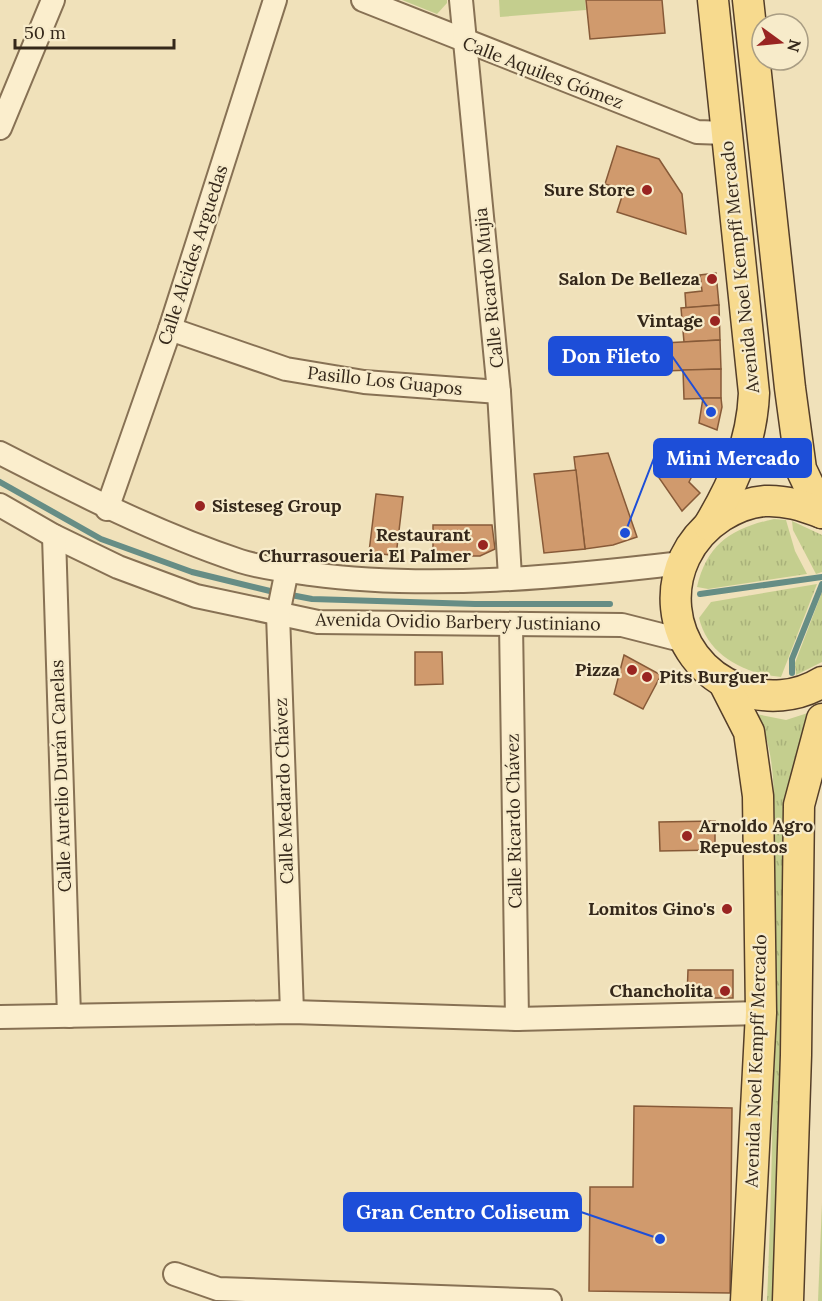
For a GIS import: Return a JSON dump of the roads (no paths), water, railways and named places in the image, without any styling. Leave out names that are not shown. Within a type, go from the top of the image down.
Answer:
[{"type":"main road","name":"Avenida Noel Kempff Mercado","points":[[709,525],[739,469],[753,415],[754,393],[713,0]]},
{"type":"main road","name":"Avenida Noel Kempff Mercado","points":[[748,0],[801,469],[822,513]]},
{"type":"main road","points":[[822,513],[794,503],[764,501],[734,508],[709,525],[693,542],[682,563],[676,598],[677,616],[685,641],[701,665],[724,683],[752,694],[782,696],[811,688],[822,682]]},
{"type":"main road","name":"Avenida Noel Kempff Mercado","points":[[724,683],[749,732],[758,796],[761,1013],[746,1301]]},
{"type":"main road","name":"Avenida Noel Kempff Mercado","points":[[788,1301],[796,1055],[799,805],[822,719]]},
{"type":"street","points":[[0,128],[53,0]]},
{"type":"street","name":"Calle Alcides Arguedas","points":[[107,508],[170,329],[274,0]]},
{"type":"street","name":"Calle Aquiles Gómez","points":[[363,0],[464,42],[697,132],[726,133]]},
{"type":"street","name":"Calle Ricardo Mujia","points":[[461,0],[499,392],[510,577]]},
{"type":"street","name":"Pasillo Los Guapos","points":[[170,329],[286,369],[364,382],[499,392]]},
{"type":"street","name":"Avenida Ovidio Barbery Justiniano","points":[[0,453],[107,508],[241,561],[318,622],[622,625],[685,641]]},
{"type":"street","name":"Avenida Ovidio Barbery Justiniano","points":[[0,506],[54,536],[118,567],[196,596],[282,592],[353,580],[435,582],[601,573],[682,563]]},
{"type":"street","name":"Calle Aurelio Durán Canelas","points":[[54,536],[69,1016]]},
{"type":"street","name":"Calle Medardo Chávez","points":[[282,592],[292,1012]]},
{"type":"street","name":"Calle Ricardo Chávez","points":[[511,624],[518,1019]]},
{"type":"street","points":[[0,1017],[292,1012],[518,1019],[761,1013]]},
{"type":"street","points":[[175,1274],[218,1289],[424,1299],[550,1301]]},
{"type":"waterway","points":[[0,482],[101,539],[192,572],[270,591],[312,599],[475,604],[610,604]]},
{"type":"waterway","points":[[700,594],[822,577]]},
{"type":"waterway","points":[[792,673],[792,659],[822,584]]},
{"type":"place","name":"Sure Store","points":[[647,190]]},
{"type":"place","name":"Salon De Belleza","points":[[712,279]]},
{"type":"place","name":"Vintage","points":[[715,321]]},
{"type":"place","name":"Don Fileto","points":[[711,412]]},
{"type":"place","name":"Sisteseg Group","points":[[200,506]]},
{"type":"place","name":"Mini Mercado","points":[[625,533]]},
{"type":"place","name":"Restaurant Churrasoueria El Palmer","points":[[483,545]]},
{"type":"place","name":"Pizza","points":[[632,670]]},
{"type":"place","name":"Pits Burguer","points":[[647,677]]},
{"type":"place","name":"Arnoldo Agro Repuestos","points":[[687,836]]},
{"type":"place","name":"Lomitos Gino's","points":[[727,909]]},
{"type":"place","name":"Chancholita","points":[[725,991]]},
{"type":"place","name":"Gran Centro Coliseum","points":[[660,1239]]}]
